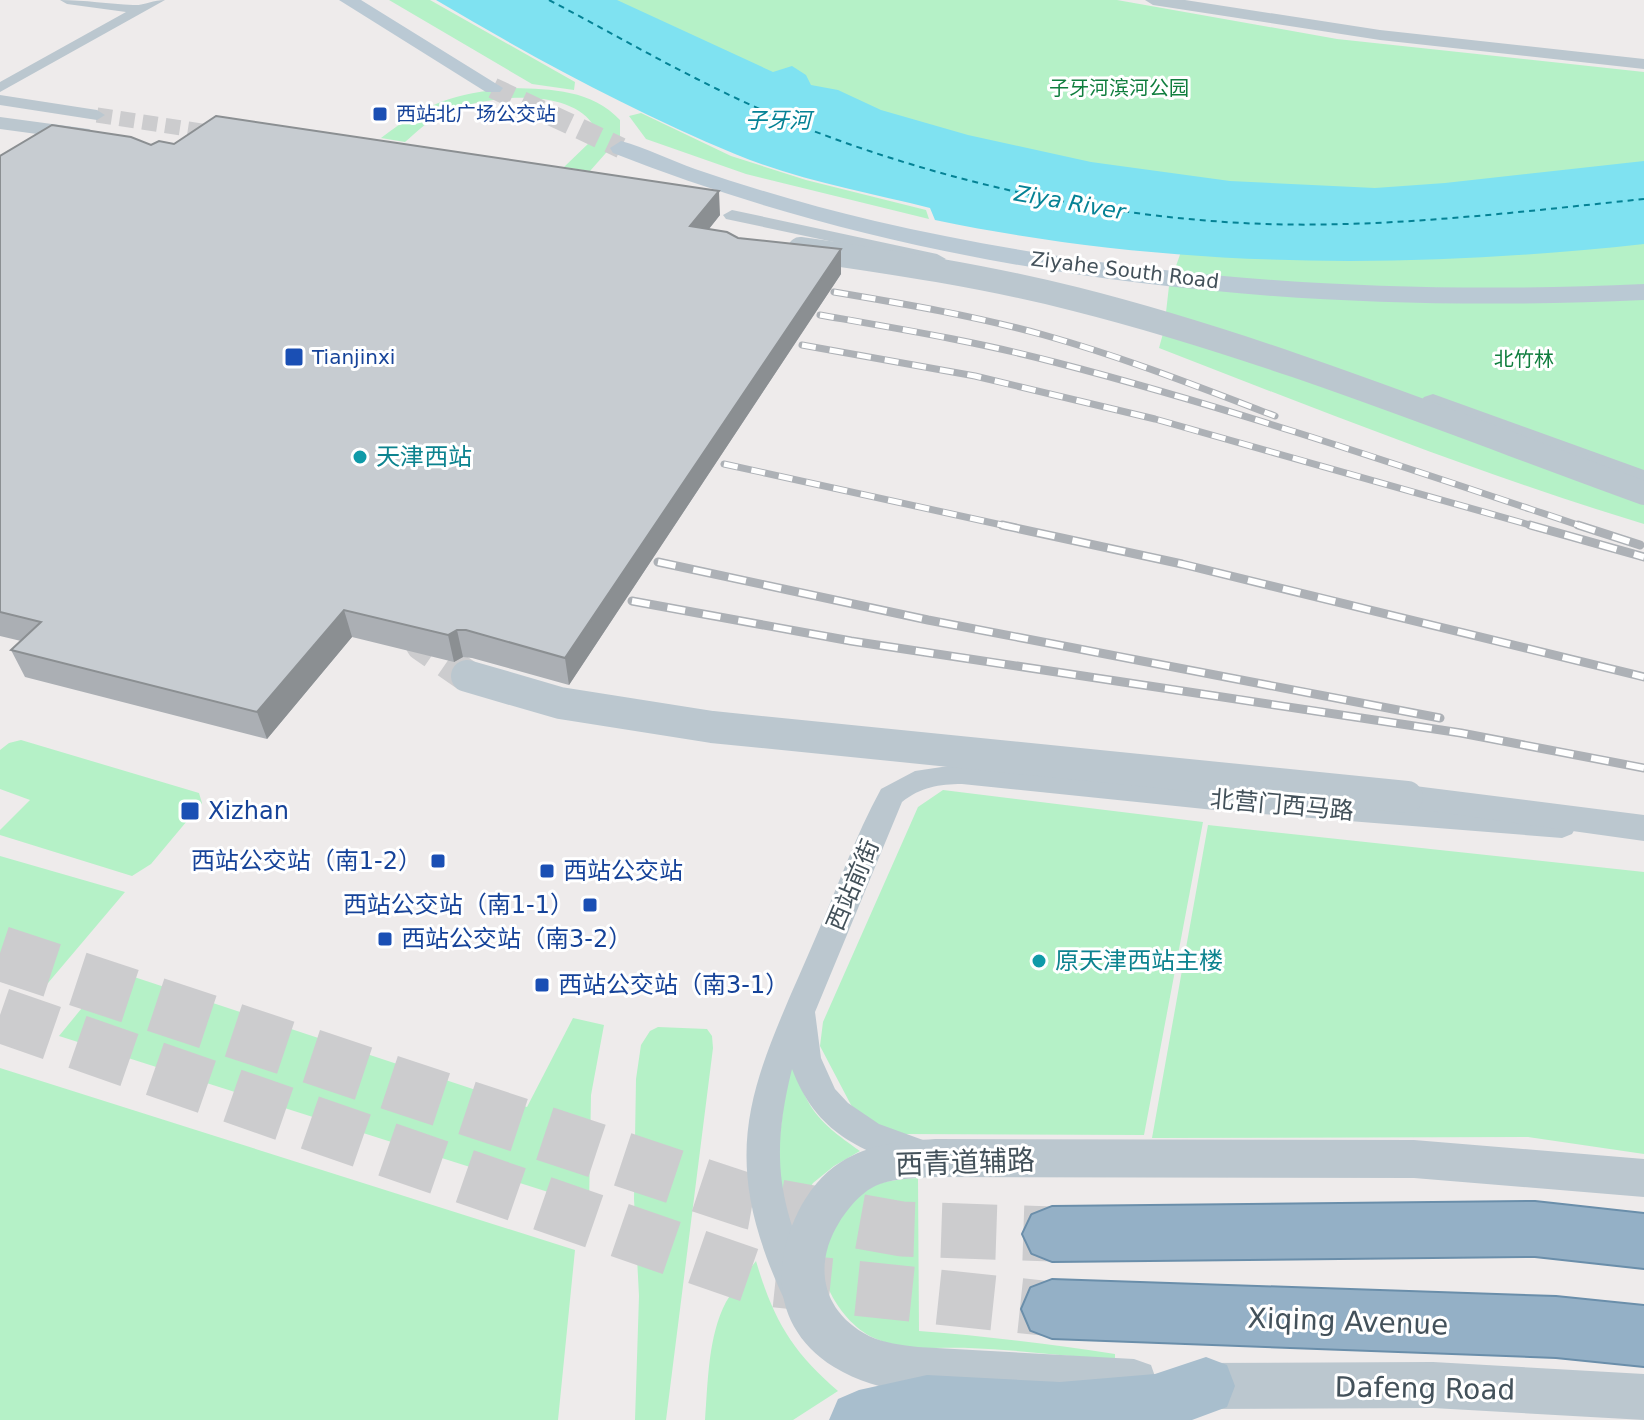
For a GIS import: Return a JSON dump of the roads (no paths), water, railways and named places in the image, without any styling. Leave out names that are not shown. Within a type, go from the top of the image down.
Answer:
[{"type":"highway","points":[[1052,1234],[1535,1229],[1644,1241]]},
{"type":"highway","name":"Xiqing Avenue","points":[[1052,1309],[1556,1327],[1644,1336]]},
{"type":"main road","points":[[348,0],[503,86],[369,0]]},
{"type":"main road","name":"Ziyahe South Road","points":[[1644,277],[1583,281],[1421,282],[1270,275],[1100,259],[982,241],[878,218],[624,144],[692,176],[866,227],[965,248],[1076,266],[1194,280],[1341,291],[1453,296],[1644,292]]},
{"type":"main road","points":[[859,1420],[927,1405],[1060,1412],[1155,1403],[1206,1386]]},
{"type":"street","points":[[67,0],[139,10]]},
{"type":"street","points":[[0,88],[158,0]]},
{"type":"street","points":[[1153,0],[1395,37],[1644,62]]},
{"type":"street","points":[[1179,0],[1398,33],[1644,62]]},
{"type":"street","points":[[0,100],[97,115]]},
{"type":"street","points":[[0,123],[107,138]]},
{"type":"street","points":[[732,215],[1091,292],[1243,336],[1644,479]]},
{"type":"street","points":[[780,248],[846,255],[976,276],[1113,309],[1321,375],[1644,493]]},
{"type":"street","points":[[467,676],[560,703],[712,727],[1407,797],[1644,828]]},
{"type":"street","name":"北营门西马路","points":[[921,778],[962,774],[1224,801],[1644,834]]},
{"type":"street","name":"西站前街","points":[[806,1302],[778,1246],[760,1162],[767,1098],[801,1007],[891,796],[904,784],[921,778]]},
{"type":"street","points":[[801,1007],[805,1063],[818,1094],[832,1111],[846,1123],[883,1143],[935,1158]]},
{"type":"street","name":"西青道辅路","points":[[806,1302],[804,1263],[808,1245],[814,1227],[834,1194],[853,1177],[876,1167],[935,1158],[1414,1159],[1644,1178]]},
{"type":"street","points":[[806,1302],[849,1350],[908,1369],[1206,1386]]},
{"type":"street","name":"Dafeng Road","points":[[1206,1386],[1433,1385],[1644,1398]]},
{"type":"water","name":"子牙河","points":[[436,0],[617,0],[773,72],[792,66],[806,75],[811,85],[838,90],[881,110],[968,135],[1091,162],[1230,181],[1375,188],[1644,161],[1644,244],[1466,258],[1289,260],[1112,248],[935,220],[930,208],[831,185],[735,154],[583,82]]},
{"type":"tunnel","points":[[493,88],[621,148]]},
{"type":"tunnel","points":[[97,115],[227,135]]},
{"type":"tunnel","points":[[414,629],[422,645],[467,676]]},
{"type":"tunnel","points":[[0,953],[751,1202],[902,1229],[1052,1234]]},
{"type":"tunnel","points":[[0,1015],[758,1278],[1052,1309]]},
{"type":"railway","points":[[834,292],[966,316],[1044,335],[1132,363],[1275,416]]},
{"type":"railway","points":[[820,315],[999,349],[1124,381],[1322,440],[1584,527]]},
{"type":"railway","points":[[802,345],[975,376],[1155,419],[1537,527]]},
{"type":"railway","points":[[724,464],[1011,527]]},
{"type":"railway","points":[[1002,525],[1182,564],[1644,677]]},
{"type":"railway","points":[[1530,525],[1644,557]]},
{"type":"railway","points":[[1578,525],[1640,545]]},
{"type":"railway","points":[[658,562],[928,620],[1440,718]]},
{"type":"railway","points":[[632,601],[851,641],[1461,733],[1644,768]]},
{"type":"place","name":"西站北广场公交站","points":[[380,114]]},
{"type":"place","name":"Tianjinxi","points":[[294,357]]},
{"type":"place","name":"天津西站","points":[[360,457]]},
{"type":"place","name":"Xizhan","points":[[190,811]]},
{"type":"place","name":"西站公交站（南1-2）","points":[[438,861]]},
{"type":"place","name":"西站公交站","points":[[547,871]]},
{"type":"place","name":"西站公交站（南1-1）","points":[[590,905]]},
{"type":"place","name":"西站公交站（南3-2）","points":[[385,939]]},
{"type":"place","name":"原天津西站主楼","points":[[1039,961]]},
{"type":"place","name":"西站公交站（南3-1）","points":[[542,985]]},
{"type":"park label","name":"子牙河滨河公园","points":[[1119,88]]},
{"type":"park label","name":"北竹林","points":[[1524,359]]},
{"type":"water label","name":"Ziya River","points":[[1070,202]]}]
